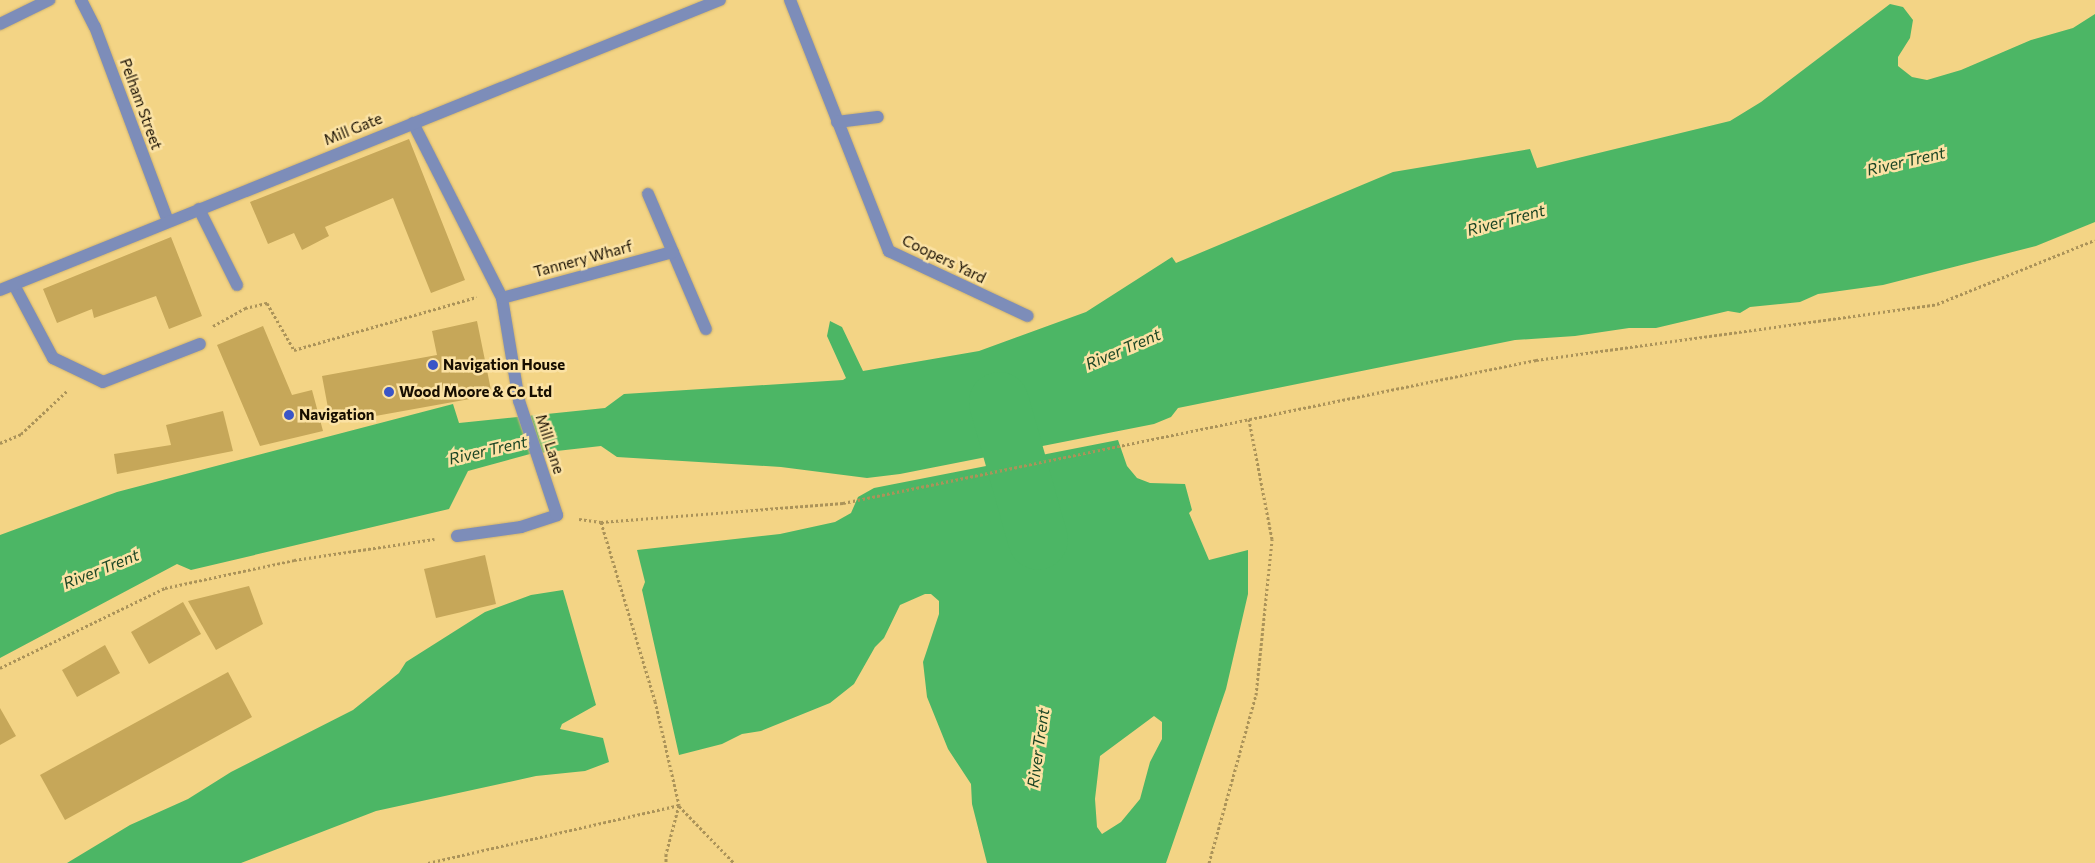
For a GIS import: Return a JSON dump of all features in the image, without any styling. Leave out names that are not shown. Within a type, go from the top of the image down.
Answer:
[{"type":"street","points":[[0,24],[49,0]]},
{"type":"street","name":"Pelham Street","points":[[81,0],[95,27],[168,221]]},
{"type":"street","name":"Mill Gate","points":[[0,290],[198,208],[720,0]]},
{"type":"street","name":"Coopers Yard","points":[[790,0],[889,251],[1028,316]]},
{"type":"street","points":[[837,122],[878,117]]},
{"type":"street","name":"Mill Lane","points":[[412,123],[502,298],[519,401],[557,515]]},
{"type":"street","points":[[648,194],[706,329]]},
{"type":"street","points":[[198,208],[237,284]]},
{"type":"street","name":"Tannery Wharf","points":[[502,298],[673,252]]},
{"type":"street","points":[[14,285],[53,358],[103,382],[200,344]]},
{"type":"street","points":[[456,536],[521,527],[557,515]]},
{"type":"path","points":[[557,515],[601,522],[843,503],[1536,360],[1937,304],[2095,240]]},
{"type":"path","points":[[200,344],[214,323],[245,308],[267,303],[294,350],[480,295],[496,286]]},
{"type":"path","points":[[0,443],[21,434],[35,424],[84,373]]},
{"type":"path","points":[[1209,863],[1256,695],[1272,539],[1249,419]]},
{"type":"path","points":[[601,522],[655,700],[679,805],[666,854],[666,863]]},
{"type":"path","points":[[0,668],[166,588],[294,560],[456,536]]},
{"type":"path","points":[[428,863],[679,805]]},
{"type":"path","points":[[679,805],[734,863]]},
{"type":"water","points":[[1890,4],[1903,7],[1913,20],[1910,38],[1898,57],[1898,66],[1912,77],[1927,80],[1961,70],[2031,40],[2073,28],[2095,14],[2095,222],[2036,246],[1883,285],[1818,294],[1800,302],[1750,307],[1740,313],[1728,311],[1656,328],[1629,328],[1575,336],[1515,340],[1178,408],[1171,417],[1154,424],[900,474],[867,478],[781,467],[617,457],[601,446],[530,454],[468,471],[449,509],[191,570],[177,564],[0,658],[0,535],[117,492],[453,404],[459,423],[605,408],[624,394],[843,380],[846,378],[827,336],[830,321],[842,327],[863,371],[979,351],[1086,312],[1172,257],[1176,263],[1393,172],[1530,149],[1537,168],[1730,121],[1761,102]]},
{"type":"water","points":[[1118,440],[1127,466],[1137,478],[1150,483],[1185,484],[1192,510],[1189,513],[1209,560],[1248,550],[1248,594],[1226,689],[1166,863],[987,863],[972,804],[971,784],[948,749],[927,697],[923,662],[939,614],[939,601],[931,594],[925,594],[900,605],[884,638],[875,647],[854,684],[830,703],[761,731],[742,734],[722,744],[679,755],[642,590],[645,582],[637,550],[780,534],[835,522],[851,513],[858,497],[874,488]],"holes":[[[1154,716],[1162,722],[1162,739],[1150,762],[1140,799],[1121,822],[1102,834],[1097,827],[1095,799],[1100,756]]]},
{"type":"water","points":[[563,590],[596,705],[562,724],[560,729],[603,738],[609,762],[585,771],[536,776],[376,811],[241,863],[67,863],[130,825],[188,799],[231,772],[353,710],[399,673],[406,662],[485,612],[531,595]]},
{"type":"building","points":[[409,139],[465,280],[431,293],[393,198],[325,227],[329,236],[302,250],[294,233],[268,244],[250,202]]},
{"type":"building","points":[[171,237],[202,316],[169,329],[156,296],[94,318],[92,309],[57,323],[43,289]]},
{"type":"building","name":"Navigation House","points":[[477,321],[492,395],[331,424],[322,376],[437,355],[432,331]]},
{"type":"building","points":[[263,326],[292,395],[312,390],[323,431],[260,446],[217,345]]},
{"type":"building","points":[[223,411],[233,451],[117,474],[114,454],[171,445],[166,425]]},
{"type":"building","points":[[485,555],[496,604],[436,618],[424,569]]},
{"type":"building","points":[[249,586],[263,624],[216,650],[188,601]]},
{"type":"building","points":[[183,602],[201,634],[149,664],[131,632]]},
{"type":"building","points":[[105,645],[120,673],[77,697],[62,670]]},
{"type":"building","points":[[228,672],[252,717],[65,820],[40,775]]},
{"type":"building","points":[[0,708],[16,736],[0,745]]},
{"type":"waterway","name":"River Trent","points":[[999,402],[1038,540]]},
{"type":"place","name":"Navigation House","points":[[433,365]]},
{"type":"place","name":"Wood Moore & Co Ltd","points":[[389,392]]},
{"type":"place","name":"Navigation","points":[[289,415]]}]
